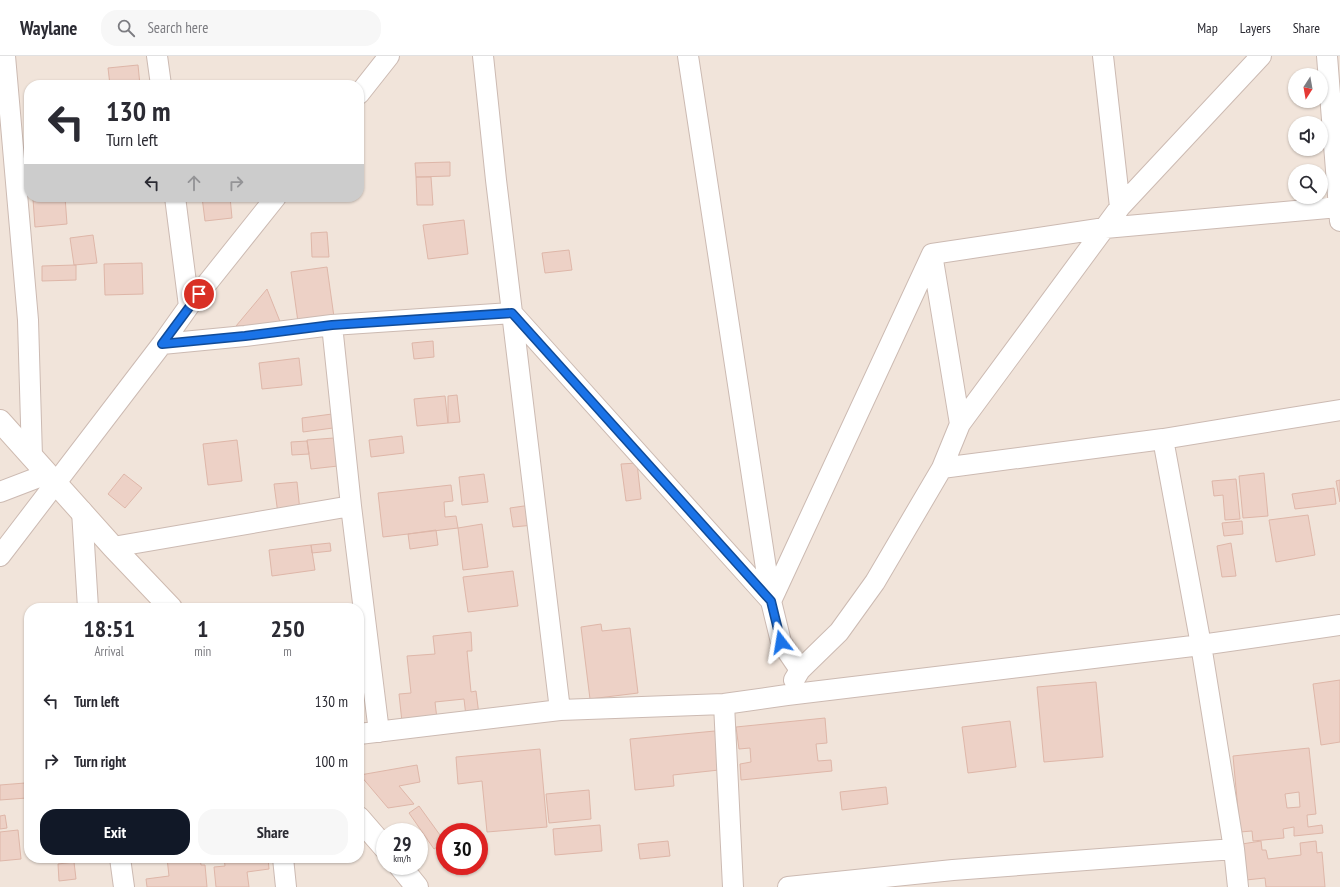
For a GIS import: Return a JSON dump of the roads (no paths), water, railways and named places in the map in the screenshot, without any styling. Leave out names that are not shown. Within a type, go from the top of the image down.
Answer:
[{"type":"main road","points":[[0,421],[113,546],[167,603]]},
{"type":"main road","points":[[364,824],[376,838]]},
{"type":"main road","points":[[407,875],[417,887]]},
{"type":"street","points":[[4,56],[28,320],[32,457]]},
{"type":"street","points":[[157,56],[159,80]]},
{"type":"street","points":[[364,88],[389,56]]},
{"type":"street","points":[[483,56],[496,180],[560,710]]},
{"type":"street","points":[[688,56],[771,601],[781,642],[800,670]]},
{"type":"street","points":[[1103,56],[1120,207]]},
{"type":"street","points":[[787,695],[800,670],[839,632],[874,582],[942,468],[960,424],[1120,207],[1261,56]]},
{"type":"street","points":[[932,254],[1105,228],[1339,214],[1327,56]]},
{"type":"street","points":[[176,202],[189,306]]},
{"type":"street","points":[[0,556],[51,478],[162,344],[189,306],[272,202]]},
{"type":"street","points":[[771,601],[932,254]]},
{"type":"street","points":[[932,254],[960,424]]},
{"type":"street","points":[[162,344],[245,336],[332,325],[512,313]]},
{"type":"street","points":[[512,313],[771,601]]},
{"type":"street","points":[[332,325],[363,603]]},
{"type":"street","points":[[942,468],[1163,439],[1340,410]]},
{"type":"street","points":[[1163,439],[1201,645],[1234,849],[1238,887]]},
{"type":"street","points":[[0,492],[51,478]]},
{"type":"street","points":[[113,546],[351,506]]},
{"type":"street","points":[[82,511],[88,603]]},
{"type":"street","points":[[364,611],[379,732]]},
{"type":"street","points":[[364,734],[560,710],[724,704],[1201,645],[1340,625]]},
{"type":"street","points":[[724,704],[733,887]]},
{"type":"street","points":[[788,887],[954,879],[1234,849]]},
{"type":"street","points":[[121,863],[124,887]]},
{"type":"street","points":[[284,863],[286,887]]}]
